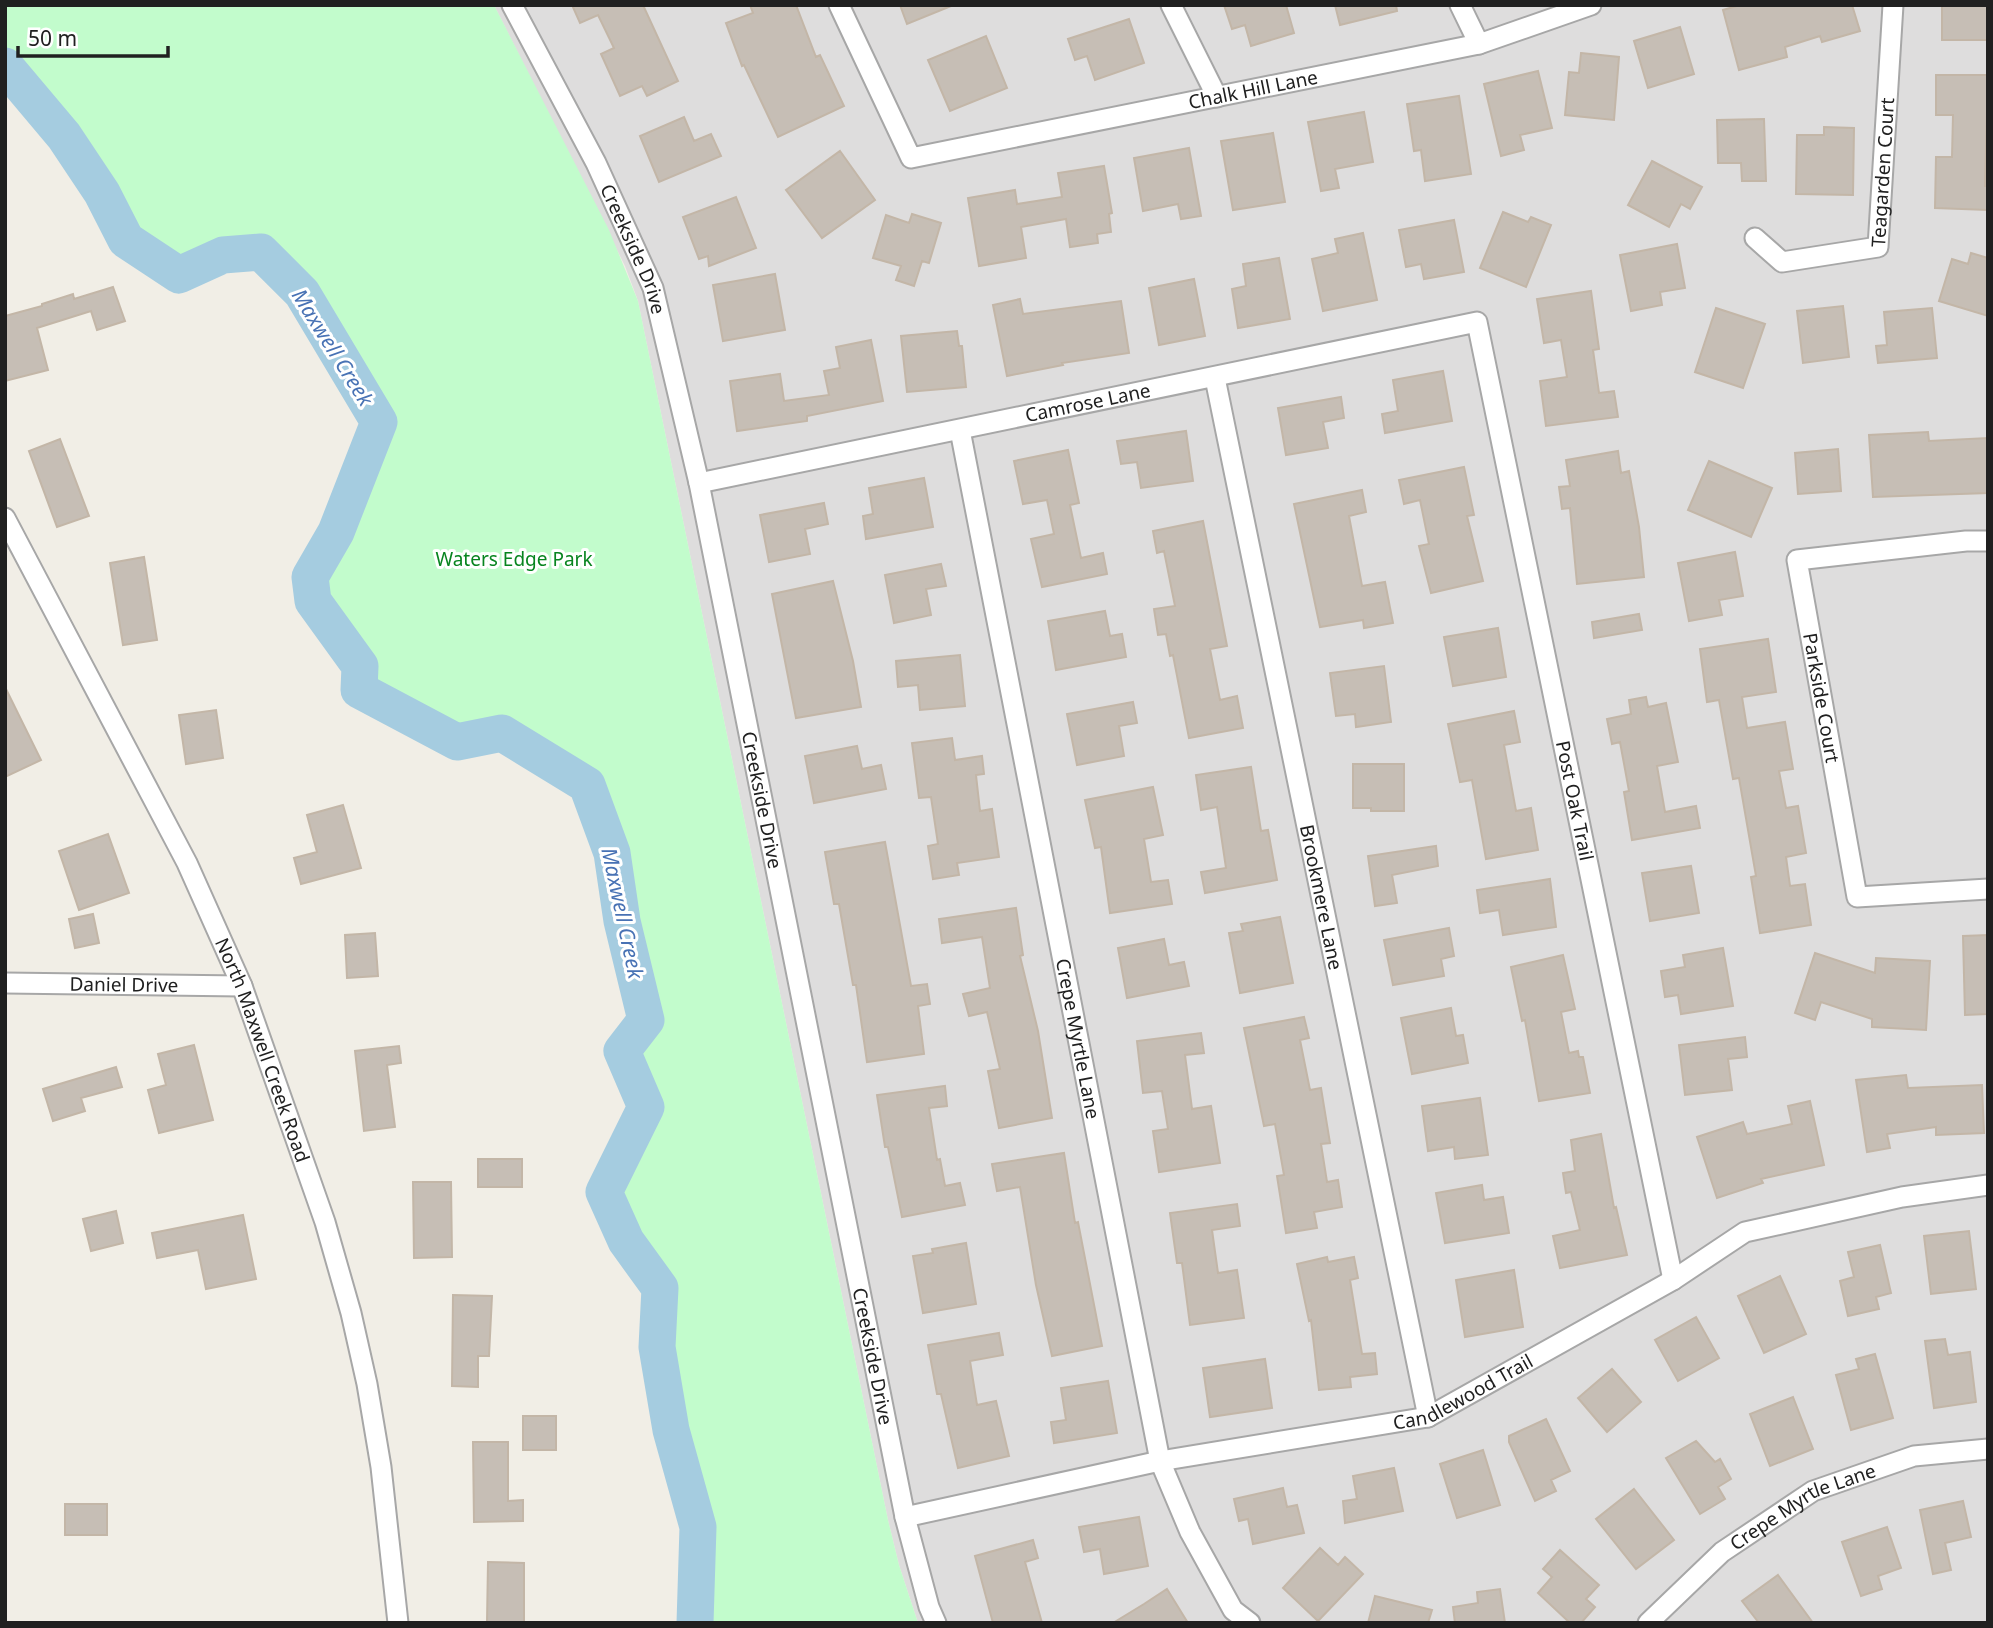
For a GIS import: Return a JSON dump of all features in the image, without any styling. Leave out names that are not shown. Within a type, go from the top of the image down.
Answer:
[{"type":"street","name":"Creekside Drive","points":[[512,5],[596,163],[653,288],[699,483],[905,1517],[929,1607],[936,1623]]},
{"type":"street","name":"Chalk Hill Lane","points":[[839,5],[911,158],[1479,44],[1591,5]]},
{"type":"street","points":[[1171,5],[1217,97]]},
{"type":"street","points":[[1461,5],[1479,44]]},
{"type":"street","name":"Teagarden Court","points":[[1755,238],[1782,262],[1878,247],[1893,5]]},
{"type":"street","name":"Camrose Lane","points":[[699,483],[1477,322]]},
{"type":"street","name":"Post Oak Trail","points":[[1477,322],[1673,1280]]},
{"type":"street","name":"Brookmere Lane","points":[[1215,378],[1427,1417]]},
{"type":"street","name":"Crepe Myrtle Lane","points":[[960,430],[1160,1461],[1190,1532],[1233,1610],[1250,1623]]},
{"type":"street","name":"North Maxwell Creek Road","points":[[5,518],[187,863],[242,986],[325,1222],[351,1313],[368,1384],[381,1467],[398,1623]]},
{"type":"street","name":"Parkside Court","points":[[1988,541],[1966,541],[1797,560],[1857,897],[1988,889]]},
{"type":"street","name":"Daniel Drive","points":[[5,983],[242,986]]},
{"type":"street","name":"Candlewood Trail","points":[[905,1517],[1160,1461],[1427,1417],[1673,1280],[1745,1232],[1902,1197],[1988,1185]]},
{"type":"street","name":"Crepe Myrtle Lane","points":[[1648,1623],[1722,1552],[1813,1491],[1914,1456],[1988,1449]]},
{"type":"shaded area","points":[[494,5],[1988,5],[1988,1623],[918,1623],[888,1520],[638,301],[625,266]]},
{"type":"green space","name":"Waters Edge Park","points":[[5,5],[494,5],[609,230],[638,301],[888,1520],[918,1623],[696,1623],[698,1527],[671,1430],[657,1347],[660,1288],[626,1241],[604,1192],[646,1107],[622,1051],[646,1020],[622,921],[612,853],[587,786],[502,733],[457,742],[359,690],[360,666],[313,601],[310,577],[336,532],[379,422],[302,293],[261,252],[223,255],[179,275],[126,240],[102,193],[64,136],[5,66]]},
{"type":"building","points":[[572,5],[643,5],[678,81],[647,96],[642,86],[620,96],[601,54],[614,48],[598,15],[580,23]]},
{"type":"building","points":[[750,5],[796,5],[816,57],[820,55],[844,106],[778,137],[744,65],[742,66],[726,23],[753,13]]},
{"type":"building","points":[[900,5],[951,5],[951,6],[907,24]]},
{"type":"building","points":[[1224,5],[1286,5],[1294,33],[1251,46],[1245,25],[1232,29]]},
{"type":"building","points":[[1335,5],[1396,5],[1397,11],[1340,25]]},
{"type":"building","points":[[1740,5],[1852,5],[1860,31],[1822,42],[1820,36],[1785,47],[1787,57],[1739,70],[1723,10]]},
{"type":"building","points":[[1942,5],[1988,5],[1988,40],[1942,40]]},
{"type":"building","points":[[1129,19],[1144,63],[1095,80],[1087,56],[1075,60],[1068,39]]},
{"type":"building","points":[[1680,27],[1694,74],[1648,88],[1634,41]]},
{"type":"building","points":[[986,36],[1007,88],[950,111],[928,60]]},
{"type":"building","points":[[1581,53],[1619,57],[1614,120],[1565,115],[1569,72],[1579,73]]},
{"type":"building","points":[[1538,71],[1552,128],[1520,135],[1524,150],[1501,156],[1484,84]]},
{"type":"building","points":[[1936,75],[1988,75],[1985,186],[1988,186],[1988,210],[1935,208],[1936,157],[1952,157],[1953,115],[1936,115]]},
{"type":"building","points":[[1459,96],[1471,174],[1425,181],[1421,150],[1414,151],[1407,104]]},
{"type":"building","points":[[1364,112],[1373,162],[1335,169],[1339,188],[1321,191],[1308,122]]},
{"type":"building","points":[[684,117],[694,141],[711,134],[721,156],[659,182],[640,136]]},
{"type":"building","points":[[1764,119],[1766,181],[1742,181],[1741,163],[1718,163],[1717,120]]},
{"type":"building","points":[[1824,127],[1854,128],[1853,195],[1796,194],[1797,135],[1824,135]]},
{"type":"building","points":[[1273,133],[1285,202],[1233,210],[1221,141]]},
{"type":"building","points":[[1189,148],[1201,216],[1181,219],[1178,204],[1143,211],[1134,158]]},
{"type":"building","points":[[840,151],[875,200],[822,238],[786,190]]},
{"type":"building","points":[[1652,161],[1702,187],[1690,209],[1681,204],[1669,227],[1628,205]]},
{"type":"building","points":[[1104,166],[1112,213],[1109,214],[1111,232],[1097,234],[1098,243],[1070,247],[1066,219],[1021,227],[1026,258],[979,266],[968,198],[1015,190],[1017,204],[1062,197],[1058,173]]},
{"type":"building","points":[[736,197],[756,248],[709,266],[708,256],[699,259],[683,217]]},
{"type":"building","points":[[1503,212],[1528,222],[1531,217],[1551,225],[1526,287],[1480,268]]},
{"type":"building","points":[[912,214],[941,223],[929,263],[922,261],[914,286],[896,280],[901,266],[873,258],[886,215],[909,223]]},
{"type":"building","points":[[1454,220],[1464,272],[1424,279],[1421,264],[1406,267],[1399,230]]},
{"type":"building","points":[[1363,233],[1377,300],[1323,311],[1312,259],[1338,253],[1335,239]]},
{"type":"building","points":[[1677,244],[1685,288],[1660,292],[1662,305],[1631,311],[1620,255]]},
{"type":"building","points":[[1971,253],[1988,258],[1988,316],[1939,301],[1952,259],[1968,264]]},
{"type":"building","points":[[1279,258],[1290,319],[1238,328],[1232,289],[1246,286],[1243,264]]},
{"type":"building","points":[[775,274],[785,330],[723,341],[713,285]]},
{"type":"building","points":[[1194,279],[1205,336],[1159,345],[1149,288]]},
{"type":"building","points":[[113,287],[125,321],[97,330],[91,311],[37,328],[48,370],[5,381],[5,316],[73,294],[74,299]]},
{"type":"building","points":[[1591,291],[1599,349],[1593,350],[1599,393],[1614,391],[1618,417],[1546,426],[1540,381],[1567,377],[1561,340],[1544,343],[1537,299]]},
{"type":"building","points":[[1020,299],[1023,314],[1121,301],[1129,353],[1062,363],[1063,365],[1007,376],[993,305]]},
{"type":"building","points":[[1843,306],[1849,357],[1803,363],[1797,311]]},
{"type":"building","points":[[1716,308],[1765,324],[1743,388],[1695,372]]},
{"type":"building","points":[[1932,308],[1937,358],[1878,363],[1876,346],[1887,345],[1884,312]]},
{"type":"building","points":[[957,331],[959,346],[962,346],[966,387],[907,392],[901,336]]},
{"type":"building","points":[[871,340],[883,401],[807,416],[807,421],[737,431],[730,381],[780,374],[784,401],[829,395],[824,371],[840,368],[836,347]]},
{"type":"building","points":[[1443,371],[1452,421],[1385,433],[1382,414],[1398,411],[1393,380]]},
{"type":"building","points":[[1341,397],[1344,418],[1323,422],[1328,448],[1286,455],[1278,408]]},
{"type":"building","points":[[1186,431],[1193,481],[1141,488],[1137,462],[1121,464],[1117,441]]},
{"type":"building","points":[[1928,432],[1929,441],[1988,438],[1988,493],[1873,497],[1869,435]]},
{"type":"building","points":[[60,439],[89,516],[57,527],[29,451]]},
{"type":"building","points":[[1838,449],[1841,491],[1798,494],[1795,453]]},
{"type":"building","points":[[1068,450],[1079,503],[1070,505],[1081,558],[1103,553],[1107,574],[1042,587],[1031,539],[1054,534],[1047,500],[1023,504],[1014,461]]},
{"type":"building","points":[[1618,451],[1621,473],[1629,471],[1644,577],[1577,584],[1570,508],[1562,509],[1559,487],[1570,486],[1566,460]]},
{"type":"building","points":[[1709,461],[1772,488],[1751,537],[1688,510]]},
{"type":"building","points":[[1464,467],[1474,515],[1467,516],[1483,581],[1431,593],[1419,546],[1429,544],[1420,500],[1404,504],[1399,480]]},
{"type":"building","points":[[924,478],[933,527],[866,539],[863,516],[873,514],[869,488]]},
{"type":"building","points":[[1362,490],[1366,512],[1349,516],[1362,586],[1385,582],[1393,623],[1364,628],[1363,620],[1320,627],[1294,504]]},
{"type":"building","points":[[824,503],[828,524],[805,529],[810,554],[769,562],[760,515]]},
{"type":"building","points":[[1203,521],[1227,646],[1210,649],[1220,700],[1237,696],[1243,728],[1189,738],[1173,655],[1170,656],[1166,634],[1158,635],[1154,609],[1175,606],[1164,551],[1157,553],[1153,531]]},
{"type":"building","points":[[1735,552],[1743,596],[1719,600],[1722,615],[1689,621],[1678,563]]},
{"type":"building","points":[[144,557],[157,640],[123,645],[110,563]]},
{"type":"building","points":[[941,564],[946,586],[926,589],[931,615],[894,623],[885,575]]},
{"type":"building","points":[[833,581],[853,661],[861,707],[796,718],[772,594]]},
{"type":"building","points":[[1105,611],[1110,636],[1122,634],[1126,657],[1056,670],[1048,621]]},
{"type":"building","points":[[1639,614],[1642,630],[1594,638],[1592,622]]},
{"type":"building","points":[[1498,628],[1506,677],[1453,686],[1444,637]]},
{"type":"building","points":[[1768,639],[1776,692],[1742,697],[1747,728],[1785,722],[1793,769],[1779,771],[1786,808],[1798,806],[1806,853],[1786,857],[1790,886],[1805,884],[1811,925],[1760,933],[1751,877],[1756,876],[1739,778],[1733,779],[1719,700],[1707,702],[1700,649]]},
{"type":"building","points":[[960,655],[965,706],[920,710],[918,685],[898,687],[896,661]]},
{"type":"building","points":[[1384,666],[1391,722],[1356,727],[1355,714],[1336,716],[1330,673]]},
{"type":"building","points":[[5,687],[41,760],[5,777]]},
{"type":"building","points":[[1646,697],[1648,707],[1666,703],[1678,762],[1657,766],[1665,812],[1696,806],[1700,828],[1632,840],[1624,792],[1629,791],[1620,742],[1612,744],[1607,719],[1631,714],[1629,700]]},
{"type":"building","points":[[1133,702],[1137,723],[1119,726],[1124,756],[1077,765],[1067,714]]},
{"type":"building","points":[[216,710],[223,758],[186,764],[179,715]]},
{"type":"building","points":[[1514,711],[1520,742],[1504,745],[1516,811],[1531,808],[1538,850],[1486,859],[1472,780],[1460,782],[1448,724]]},
{"type":"building","points":[[952,738],[955,760],[982,756],[984,774],[976,775],[980,811],[992,809],[999,857],[957,863],[959,875],[933,879],[928,846],[938,844],[931,797],[919,798],[912,743]]},
{"type":"building","points":[[857,746],[862,769],[881,765],[886,789],[814,803],[805,756]]},
{"type":"building","points":[[1353,764],[1404,764],[1404,811],[1353,808]]},
{"type":"building","points":[[1251,767],[1261,831],[1268,830],[1277,880],[1205,893],[1201,872],[1226,868],[1217,807],[1201,810],[1196,775]]},
{"type":"building","points":[[1153,787],[1163,835],[1144,839],[1151,882],[1168,880],[1172,904],[1110,913],[1101,847],[1095,848],[1085,800]]},
{"type":"building","points":[[343,805],[361,868],[301,884],[294,858],[317,852],[307,815]]},
{"type":"building","points":[[108,834],[129,893],[79,910],[59,851]]},
{"type":"building","points":[[885,842],[911,986],[927,984],[930,1004],[918,1006],[924,1054],[867,1062],[856,985],[853,985],[839,904],[834,904],[825,852]]},
{"type":"building","points":[[1436,846],[1438,866],[1392,875],[1397,903],[1375,906],[1368,856]]},
{"type":"building","points":[[1691,866],[1699,913],[1650,921],[1642,873]]},
{"type":"building","points":[[1550,879],[1556,927],[1503,935],[1499,910],[1480,913],[1477,890]]},
{"type":"building","points":[[1016,908],[1023,955],[1020,956],[1038,1031],[1052,1118],[999,1128],[988,1071],[1000,1069],[987,1012],[969,1016],[963,994],[990,988],[982,937],[942,943],[939,919]]},
{"type":"building","points":[[93,914],[99,943],[75,948],[69,919]]},
{"type":"building","points":[[1280,917],[1293,983],[1240,993],[1229,933],[1243,931],[1241,924]]},
{"type":"building","points":[[1449,928],[1454,956],[1441,959],[1444,976],[1393,985],[1384,940]]},
{"type":"building","points":[[375,933],[378,976],[347,978],[345,935]]},
{"type":"building","points":[[1988,935],[1988,1014],[1965,1015],[1963,936]]},
{"type":"building","points":[[1164,939],[1169,965],[1184,962],[1189,986],[1127,998],[1118,948]]},
{"type":"building","points":[[1723,948],[1733,1006],[1681,1014],[1678,995],[1665,997],[1661,971],[1685,967],[1683,955]]},
{"type":"building","points":[[1815,953],[1875,973],[1876,958],[1930,961],[1926,1030],[1872,1027],[1872,1019],[1821,1002],[1815,1020],[1795,1013]]},
{"type":"building","points":[[1563,955],[1575,1009],[1561,1012],[1569,1053],[1578,1051],[1579,1057],[1583,1057],[1590,1093],[1539,1101],[1525,1020],[1522,1021],[1511,967]]},
{"type":"building","points":[[1451,1008],[1456,1036],[1463,1035],[1468,1063],[1412,1074],[1401,1018]]},
{"type":"building","points":[[1304,1017],[1309,1038],[1300,1040],[1310,1090],[1321,1088],[1330,1143],[1321,1144],[1327,1182],[1338,1180],[1342,1207],[1314,1212],[1317,1228],[1286,1233],[1277,1176],[1284,1175],[1275,1124],[1264,1126],[1244,1028]]},
{"type":"building","points":[[1201,1033],[1204,1053],[1185,1055],[1192,1109],[1211,1106],[1220,1163],[1159,1172],[1153,1131],[1168,1129],[1162,1091],[1143,1093],[1137,1041]]},
{"type":"building","points":[[1745,1037],[1747,1057],[1728,1059],[1732,1090],[1685,1095],[1679,1045]]},
{"type":"building","points":[[194,1045],[213,1120],[159,1133],[148,1090],[166,1085],[158,1054]]},
{"type":"building","points":[[399,1046],[401,1063],[387,1065],[395,1127],[364,1131],[355,1051]]},
{"type":"building","points":[[116,1067],[122,1087],[81,1098],[85,1111],[53,1121],[43,1089]]},
{"type":"building","points":[[1906,1075],[1908,1088],[1982,1085],[1984,1133],[1936,1135],[1936,1127],[1887,1134],[1890,1148],[1867,1152],[1856,1080]]},
{"type":"building","points":[[945,1086],[947,1106],[929,1108],[937,1160],[940,1159],[945,1186],[960,1183],[965,1205],[902,1217],[888,1147],[885,1147],[877,1095]]},
{"type":"building","points":[[1480,1098],[1488,1155],[1455,1159],[1454,1147],[1428,1151],[1422,1106]]},
{"type":"building","points":[[1810,1101],[1824,1165],[1761,1179],[1763,1183],[1717,1198],[1697,1137],[1743,1122],[1747,1134],[1792,1124],[1788,1106]]},
{"type":"building","points":[[1601,1134],[1614,1208],[1616,1207],[1627,1255],[1560,1268],[1553,1236],[1580,1230],[1571,1192],[1566,1193],[1563,1173],[1575,1171],[1571,1140]]},
{"type":"building","points":[[1064,1153],[1075,1223],[1078,1222],[1102,1346],[1052,1356],[1036,1285],[1020,1187],[997,1191],[992,1164]]},
{"type":"building","points":[[478,1159],[522,1159],[522,1187],[478,1187]]},
{"type":"building","points":[[413,1182],[451,1182],[452,1257],[414,1258]]},
{"type":"building","points":[[1482,1185],[1484,1200],[1503,1197],[1509,1233],[1445,1243],[1436,1193]]},
{"type":"building","points":[[1237,1204],[1240,1226],[1212,1230],[1218,1273],[1237,1270],[1244,1318],[1190,1325],[1182,1263],[1177,1263],[1170,1213]]},
{"type":"building","points":[[116,1211],[123,1243],[91,1251],[83,1219]]},
{"type":"building","points":[[243,1215],[256,1279],[206,1289],[198,1250],[157,1258],[152,1233]]},
{"type":"building","points":[[1969,1231],[1976,1289],[1931,1294],[1924,1236]]},
{"type":"building","points":[[966,1243],[976,1304],[923,1313],[913,1256],[933,1253],[932,1249]]},
{"type":"building","points":[[1880,1245],[1891,1293],[1876,1297],[1879,1309],[1848,1316],[1840,1281],[1854,1277],[1848,1252]]},
{"type":"building","points":[[1327,1257],[1328,1262],[1354,1257],[1358,1278],[1350,1280],[1362,1354],[1375,1353],[1377,1374],[1350,1377],[1351,1387],[1319,1390],[1311,1320],[1309,1321],[1297,1264]]},
{"type":"building","points":[[1514,1270],[1523,1327],[1465,1337],[1456,1280]]},
{"type":"building","points":[[1780,1276],[1806,1334],[1764,1353],[1738,1296]]},
{"type":"building","points":[[453,1295],[492,1296],[489,1356],[478,1356],[478,1387],[452,1386]]},
{"type":"building","points":[[1696,1317],[1719,1358],[1678,1381],[1655,1340]]},
{"type":"building","points":[[999,1333],[1003,1355],[970,1361],[977,1405],[996,1401],[1009,1456],[958,1468],[941,1394],[937,1394],[928,1345]]},
{"type":"building","points":[[1945,1339],[1948,1355],[1970,1352],[1976,1402],[1934,1408],[1925,1341]]},
{"type":"building","points":[[1875,1354],[1893,1418],[1851,1430],[1836,1375],[1859,1369],[1856,1359]]},
{"type":"building","points":[[1265,1359],[1272,1408],[1210,1417],[1203,1368]]},
{"type":"building","points":[[1612,1369],[1641,1402],[1607,1432],[1578,1398]]},
{"type":"building","points":[[1108,1381],[1117,1433],[1054,1443],[1051,1422],[1066,1420],[1061,1388]]},
{"type":"building","points":[[1793,1397],[1813,1449],[1770,1466],[1750,1414]]},
{"type":"building","points":[[523,1416],[556,1416],[556,1450],[523,1450]]},
{"type":"building","points":[[1546,1419],[1570,1471],[1551,1480],[1556,1491],[1535,1501],[1509,1442],[1509,1436]]},
{"type":"building","points":[[1696,1441],[1715,1462],[1720,1459],[1731,1479],[1718,1487],[1725,1499],[1700,1514],[1666,1458]]},
{"type":"building","points":[[473,1442],[508,1442],[508,1501],[523,1500],[523,1521],[474,1522]]},
{"type":"building","points":[[1483,1450],[1500,1505],[1457,1518],[1440,1464]]},
{"type":"building","points":[[1394,1468],[1403,1511],[1345,1523],[1343,1501],[1357,1499],[1353,1476]]},
{"type":"building","points":[[1283,1488],[1287,1507],[1297,1505],[1304,1533],[1253,1544],[1248,1519],[1239,1521],[1234,1499]]},
{"type":"building","points":[[1634,1489],[1674,1540],[1636,1569],[1596,1519]]},
{"type":"building","points":[[1963,1501],[1971,1537],[1945,1543],[1951,1570],[1933,1574],[1920,1510]]},
{"type":"building","points":[[65,1504],[107,1504],[107,1535],[65,1535]]},
{"type":"building","points":[[1139,1517],[1148,1566],[1104,1574],[1100,1549],[1084,1552],[1079,1527]]},
{"type":"building","points":[[1887,1527],[1901,1568],[1878,1576],[1882,1589],[1861,1596],[1842,1542]]},
{"type":"building","points":[[1033,1540],[1038,1558],[1025,1562],[1042,1623],[993,1623],[975,1556]]},
{"type":"building","points":[[1320,1548],[1338,1565],[1345,1557],[1363,1574],[1318,1621],[1283,1588]]},
{"type":"building","points":[[1560,1550],[1599,1585],[1586,1599],[1595,1607],[1581,1623],[1570,1623],[1538,1593],[1552,1577],[1543,1569]]},
{"type":"building","points":[[488,1562],[524,1563],[524,1623],[487,1623]]},
{"type":"building","points":[[1778,1575],[1813,1623],[1759,1623],[1742,1601]]},
{"type":"building","points":[[1167,1589],[1188,1623],[1113,1623],[1144,1604]]},
{"type":"building","points":[[1500,1589],[1505,1623],[1455,1623],[1453,1607],[1478,1603],[1477,1592]]},
{"type":"building","points":[[1375,1596],[1432,1610],[1428,1623],[1368,1623]]},
{"type":"waterway","name":"Maxwell Creek","points":[[5,66],[64,136],[102,193],[126,240],[179,275],[223,255],[261,252],[302,293],[379,422],[336,532],[310,577],[313,601],[360,666],[359,690],[457,742],[502,733],[587,785],[612,853],[622,921],[646,1020],[622,1051],[646,1107],[604,1192],[626,1241],[660,1288],[657,1347],[671,1430],[698,1527],[695,1623]]}]
